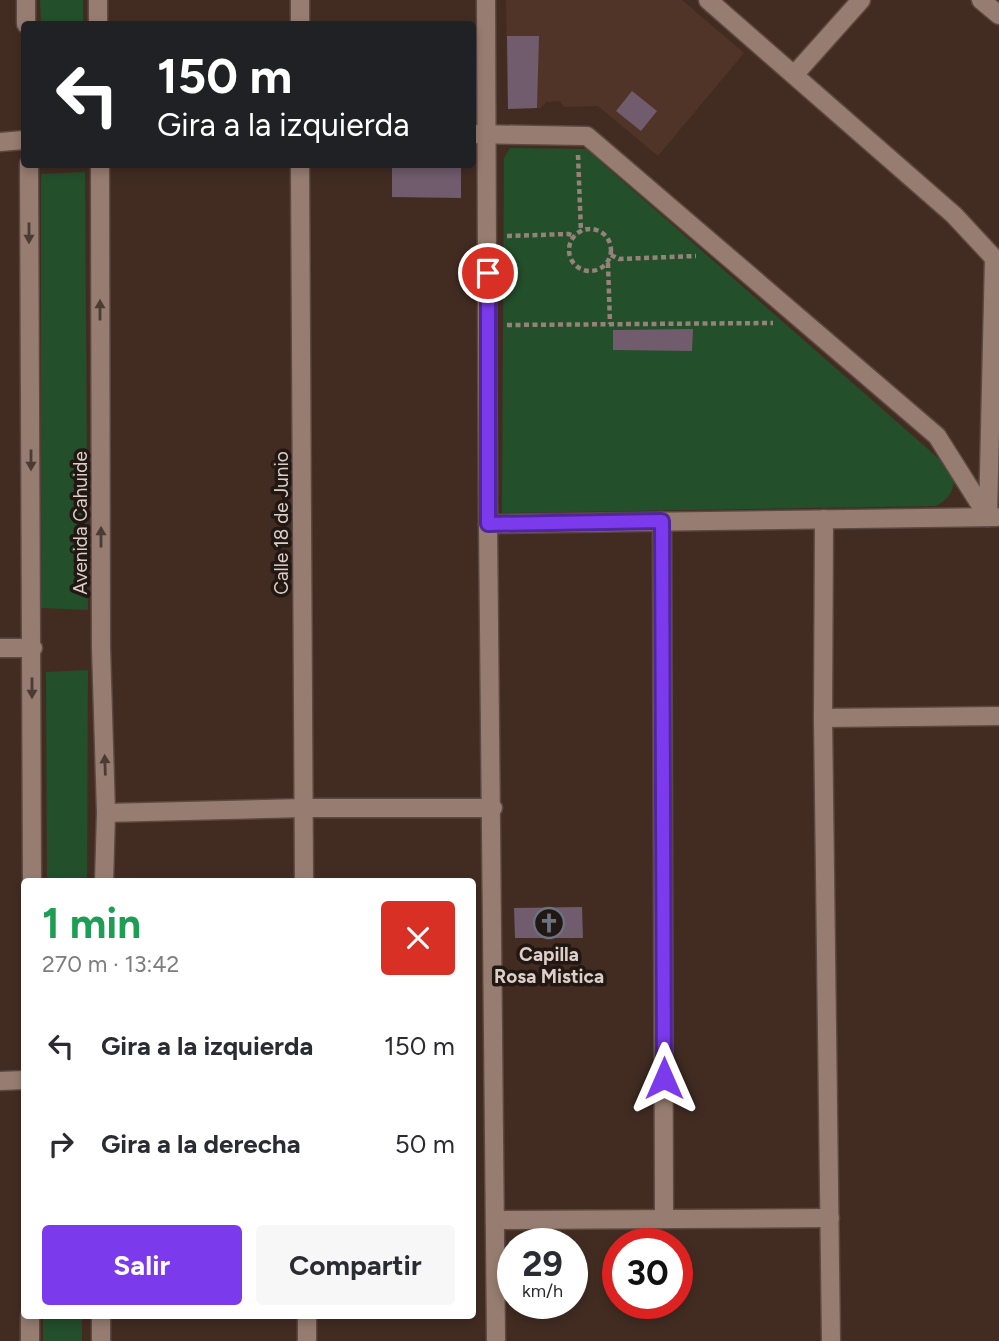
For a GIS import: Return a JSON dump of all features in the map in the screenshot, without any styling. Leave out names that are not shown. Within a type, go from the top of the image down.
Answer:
[{"type":"street","points":[[26,0],[26,21]]},
{"type":"street","points":[[98,0],[98,21]]},
{"type":"street","points":[[300,0],[300,21]]},
{"type":"street","points":[[486,0],[480,134],[493,808],[496,1341]]},
{"type":"street","points":[[708,0],[954,215],[995,258],[994,517]]},
{"type":"street","points":[[795,74],[860,0]]},
{"type":"street","points":[[981,0],[999,15]]},
{"type":"street","points":[[480,134],[587,136],[937,436],[994,517]]},
{"type":"street","points":[[0,142],[21,140]]},
{"type":"street","points":[[29,168],[32,878]]},
{"type":"street","name":"Avenida Cahuide","points":[[100,168],[101,648],[106,813],[104,878]]},
{"type":"street","name":"Calle 18 de Junio","points":[[300,168],[304,878]]},
{"type":"street","points":[[488,524],[994,517]]},
{"type":"street","points":[[824,519],[823,718],[831,1341]]},
{"type":"street","points":[[662,521],[664,1217]]},
{"type":"street","points":[[0,648],[33,648]]},
{"type":"street","points":[[823,718],[999,716]]},
{"type":"street","points":[[106,813],[304,808],[493,808]]},
{"type":"street","points":[[0,1081],[21,1080]]},
{"type":"street","points":[[495,1220],[830,1217]]},
{"type":"street","points":[[30,1319],[30,1341]]},
{"type":"street","points":[[101,1319],[102,1341]]},
{"type":"street","points":[[307,1319],[307,1341]]},
{"type":"path","points":[[566,152],[581,153],[581,232]]},
{"type":"path","points":[[507,223],[507,248]]},
{"type":"path","points":[[588,229],[604,234],[609,240],[611,255],[602,268],[585,271],[572,261],[570,244],[581,232],[588,229]]},
{"type":"path","points":[[507,236],[575,236]]},
{"type":"path","points":[[611,255],[619,259],[701,256],[691,247]]},
{"type":"path","points":[[608,262],[610,324]]},
{"type":"path","points":[[507,312],[507,338]]},
{"type":"path","points":[[507,325],[777,323],[768,314]]},
{"type":"shaded area","points":[[506,0],[682,0],[744,53],[658,156],[598,106],[564,107],[560,101],[546,102],[541,108],[508,109]]},
{"type":"green space","points":[[40,0],[83,0],[83,21],[41,21]]},
{"type":"green space","points":[[510,148],[586,149],[954,472],[953,488],[949,496],[936,506],[502,513],[504,158]]},
{"type":"green space","points":[[85,172],[88,610],[41,608],[41,174]]},
{"type":"green space","points":[[88,670],[87,878],[47,878],[46,672]]},
{"type":"green space","points":[[43,1319],[82,1319],[82,1341],[43,1341]]},
{"type":"building","points":[[507,36],[539,36],[537,108],[508,109]]},
{"type":"building","points":[[632,91],[657,111],[641,131],[616,111]]},
{"type":"building","points":[[392,168],[461,168],[461,198],[392,197]]},
{"type":"building","points":[[693,329],[692,351],[613,350],[613,330]]},
{"type":"building","name":"Capilla Rosa Mistica","points":[[582,907],[583,938],[515,938],[514,908]]},
{"type":"place","name":"Capilla Rosa Mistica","points":[[549,923]]},
{"type":"route","points":[[488,273],[488,524],[662,521],[664,1078]]}]
